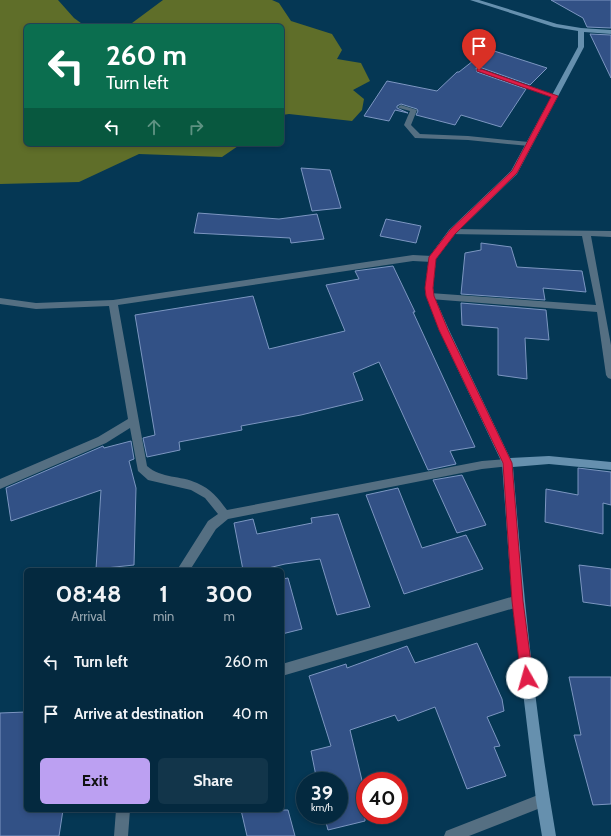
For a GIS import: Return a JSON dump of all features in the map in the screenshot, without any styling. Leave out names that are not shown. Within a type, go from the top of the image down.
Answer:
[{"type":"street","points":[[473,0],[556,26],[581,30],[611,32]]},
{"type":"street","points":[[549,836],[543,800],[518,601],[507,463],[444,330],[430,296],[429,288],[432,259],[452,232],[514,172],[581,47],[581,30]]},
{"type":"street","points":[[479,70],[555,96]]},
{"type":"street","points":[[401,107],[414,110],[407,125],[418,136],[468,138],[529,144]]},
{"type":"street","points":[[452,232],[611,234]]},
{"type":"street","points":[[586,234],[601,309],[611,375]]},
{"type":"street","points":[[0,301],[36,306],[113,303],[413,258],[432,259]]},
{"type":"street","points":[[430,296],[601,309]]},
{"type":"street","points":[[113,303],[142,468],[152,477],[193,486],[209,495],[225,515]]},
{"type":"street","points":[[0,484],[102,440],[134,421]]},
{"type":"street","points":[[184,568],[212,525],[225,515],[474,467],[549,460],[611,466]]},
{"type":"street","points":[[284,669],[518,601]]},
{"type":"street","points":[[451,836],[543,800]]},
{"type":"street","points":[[121,836],[123,812]]},
{"type":"green space","points":[[0,0],[58,0],[74,18],[82,24],[24,24],[24,146],[238,146],[222,157],[139,154],[79,182],[0,184]]},
{"type":"green space","points":[[163,0],[272,0],[279,3],[291,21],[332,34],[342,50],[337,59],[361,63],[370,81],[353,90],[364,99],[362,110],[352,121],[284,115],[284,24],[131,24]]},
{"type":"building","points":[[551,0],[611,0],[611,28],[587,27],[583,18]]},
{"type":"building","points":[[590,34],[611,35],[611,78]]},
{"type":"building","points":[[488,49],[547,68],[530,85],[482,68],[476,68],[477,72],[526,89],[501,127],[461,115],[455,125],[416,115],[418,111],[417,109],[401,104],[397,106],[397,108],[408,113],[395,110],[389,121],[364,116],[387,81],[437,91],[457,72]]},
{"type":"building","points":[[301,168],[330,170],[341,208],[312,211]]},
{"type":"building","points":[[198,213],[279,219],[317,214],[324,239],[291,243],[290,238],[194,233]]},
{"type":"building","points":[[386,219],[421,226],[416,243],[380,236]]},
{"type":"building","points":[[481,243],[511,247],[517,267],[582,271],[586,292],[543,288],[545,300],[461,294],[465,253],[481,250]]},
{"type":"building","points":[[393,266],[475,447],[450,451],[456,464],[428,470],[379,362],[353,373],[363,400],[301,415],[241,426],[242,430],[179,442],[180,450],[147,457],[143,438],[155,435],[135,315],[253,296],[269,349],[345,331],[326,285],[359,279],[355,271]]},
{"type":"building","points":[[461,303],[546,310],[549,340],[525,338],[527,379],[498,375],[498,328],[462,325]]},
{"type":"building","points":[[131,441],[134,459],[129,461],[136,488],[134,565],[96,568],[101,490],[11,521],[6,488],[103,446],[104,448]]},
{"type":"building","points":[[578,468],[611,472],[611,505],[603,503],[603,534],[545,522],[546,489],[578,495]]},
{"type":"building","points":[[462,475],[486,525],[457,533],[433,480]]},
{"type":"building","points":[[398,488],[422,548],[466,535],[483,569],[404,594],[366,495]]},
{"type":"building","points":[[338,514],[370,607],[337,615],[320,559],[268,568],[243,568],[234,523],[253,519],[257,534],[312,523],[311,518]]},
{"type":"building","points":[[579,565],[611,569],[611,606],[583,602]]},
{"type":"building","points":[[288,578],[302,629],[284,634],[284,579]]},
{"type":"building","points":[[477,643],[502,699],[504,711],[487,717],[500,746],[494,747],[506,776],[467,789],[435,707],[398,721],[395,715],[350,730],[360,772],[356,772],[356,823],[328,830],[326,824],[348,824],[348,772],[315,772],[311,751],[331,746],[309,676],[346,664],[347,668],[407,646],[415,663]]},
{"type":"building","points":[[569,677],[611,677],[611,804],[593,805],[574,735],[581,735]]},
{"type":"building","points":[[24,712],[24,812],[63,812],[59,836],[0,836],[0,713]]},
{"type":"building","points":[[284,810],[288,810],[295,836],[247,836],[241,812],[284,812]]},
{"type":"route","points":[[479,70],[555,96],[514,172],[452,232],[432,259],[429,288],[430,296],[444,330],[507,463],[518,601],[527,678]]}]
